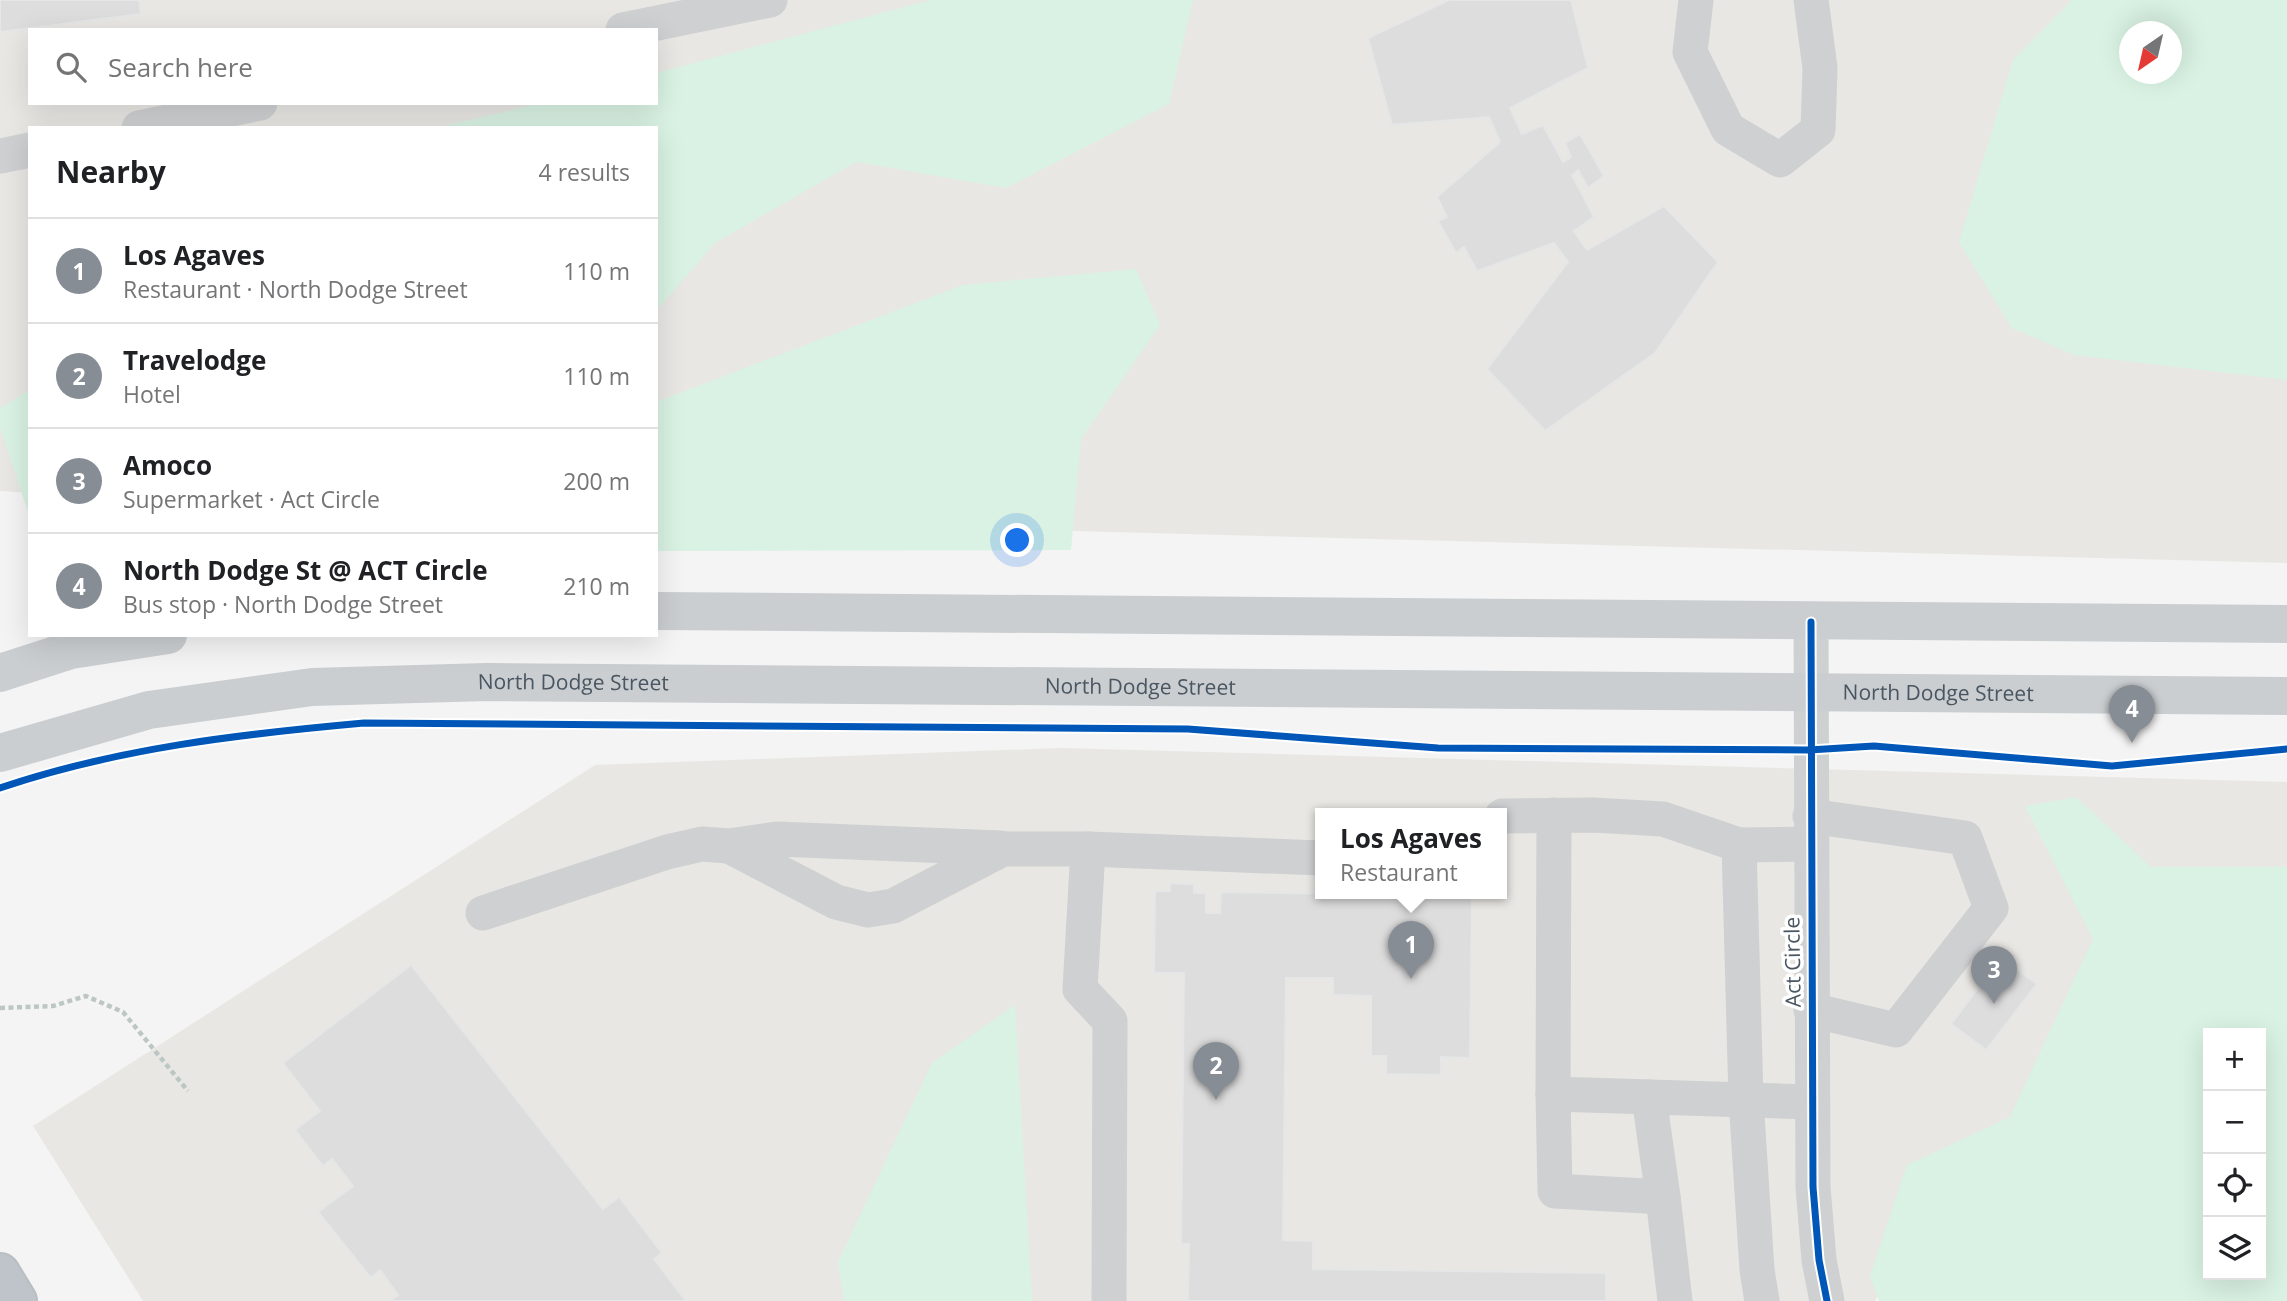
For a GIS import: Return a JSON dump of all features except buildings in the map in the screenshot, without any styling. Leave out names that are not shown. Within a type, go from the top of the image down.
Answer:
[{"type":"highway","points":[[0,1273],[17,1301]]},
{"type":"main road","points":[[658,611],[2287,624]]},
{"type":"main road","points":[[0,673],[71,650],[156,637]]},
{"type":"main road","name":"North Dodge Street","points":[[0,753],[149,710],[312,687],[487,682],[1809,695],[2287,696]]},
{"type":"street","points":[[633,28],[770,0]]},
{"type":"street","points":[[1696,0],[1690,52],[1728,129],[1780,160],[1818,130],[1820,68],[1811,0]]},
{"type":"street","points":[[149,126],[250,105]]},
{"type":"street","points":[[0,156],[28,150]]},
{"type":"street","name":"Act Circle","points":[[1811,622],[1809,695],[1814,1199],[1819,1260],[1827,1301]]},
{"type":"street","points":[[1554,815],[1555,1191],[1663,1197]]},
{"type":"street","points":[[1507,816],[1663,819],[1739,845],[1810,830],[1965,838],[1991,908],[1896,1030],[1811,1010]]},
{"type":"street","points":[[483,913],[667,852],[702,844],[729,846],[777,839],[1315,858]]},
{"type":"street","points":[[1739,845],[1746,1099],[1756,1269],[1762,1301]]},
{"type":"street","points":[[729,846],[836,902],[867,910],[893,906],[1003,849]]},
{"type":"street","points":[[1088,849],[1080,989],[1110,1021],[1109,1301]]},
{"type":"street","points":[[1553,1094],[1812,1102]]},
{"type":"street","points":[[1649,1097],[1675,1301]]},
{"type":"path","points":[[0,1008],[53,1006],[86,996],[123,1012],[188,1091]]},
{"type":"shaded area","points":[[0,0],[2287,0],[2287,563],[658,520],[658,126],[28,126],[28,493],[0,491]]},
{"type":"shaded area","points":[[1061,748],[2287,782],[2287,1301],[1891,1272],[1875,1301],[143,1301],[33,1126],[595,765]]},
{"type":"green space","points":[[931,0],[1193,0],[1169,104],[1006,188],[856,162],[715,243],[658,309],[658,126],[444,126],[532,105],[658,105],[658,72]]},
{"type":"green space","points":[[2072,0],[2287,0],[2287,380],[2074,355],[2012,328],[1959,242],[2013,60]]},
{"type":"green space","points":[[1136,269],[1160,325],[1081,439],[1071,550],[658,551],[658,401],[963,285]]},
{"type":"green space","points":[[28,391],[28,512],[0,427],[0,408]]},
{"type":"green space","points":[[2076,797],[2151,867],[2287,867],[2287,1301],[1879,1301],[1870,1276],[1907,1165],[2010,1117],[2093,939],[2025,806]]},
{"type":"green space","points":[[1015,1005],[1032,1301],[844,1301],[838,1262],[932,1063]]},
{"type":"cycle path","points":[[1811,622],[1813,1187],[1819,1260],[1827,1301]]},
{"type":"cycle path","points":[[0,788],[44,774],[135,753],[226,738],[364,723],[1188,729],[1438,748],[1809,750],[1874,746],[2112,766],[2287,749]]},
{"type":"place","name":"North Dodge St @ ACT Circle","points":[[2132,743]]},
{"type":"place","name":"Los Agaves","points":[[1411,979]]},
{"type":"place","name":"Amoco","points":[[1994,1004]]},
{"type":"place","name":"Travelodge","points":[[1216,1100]]}]
